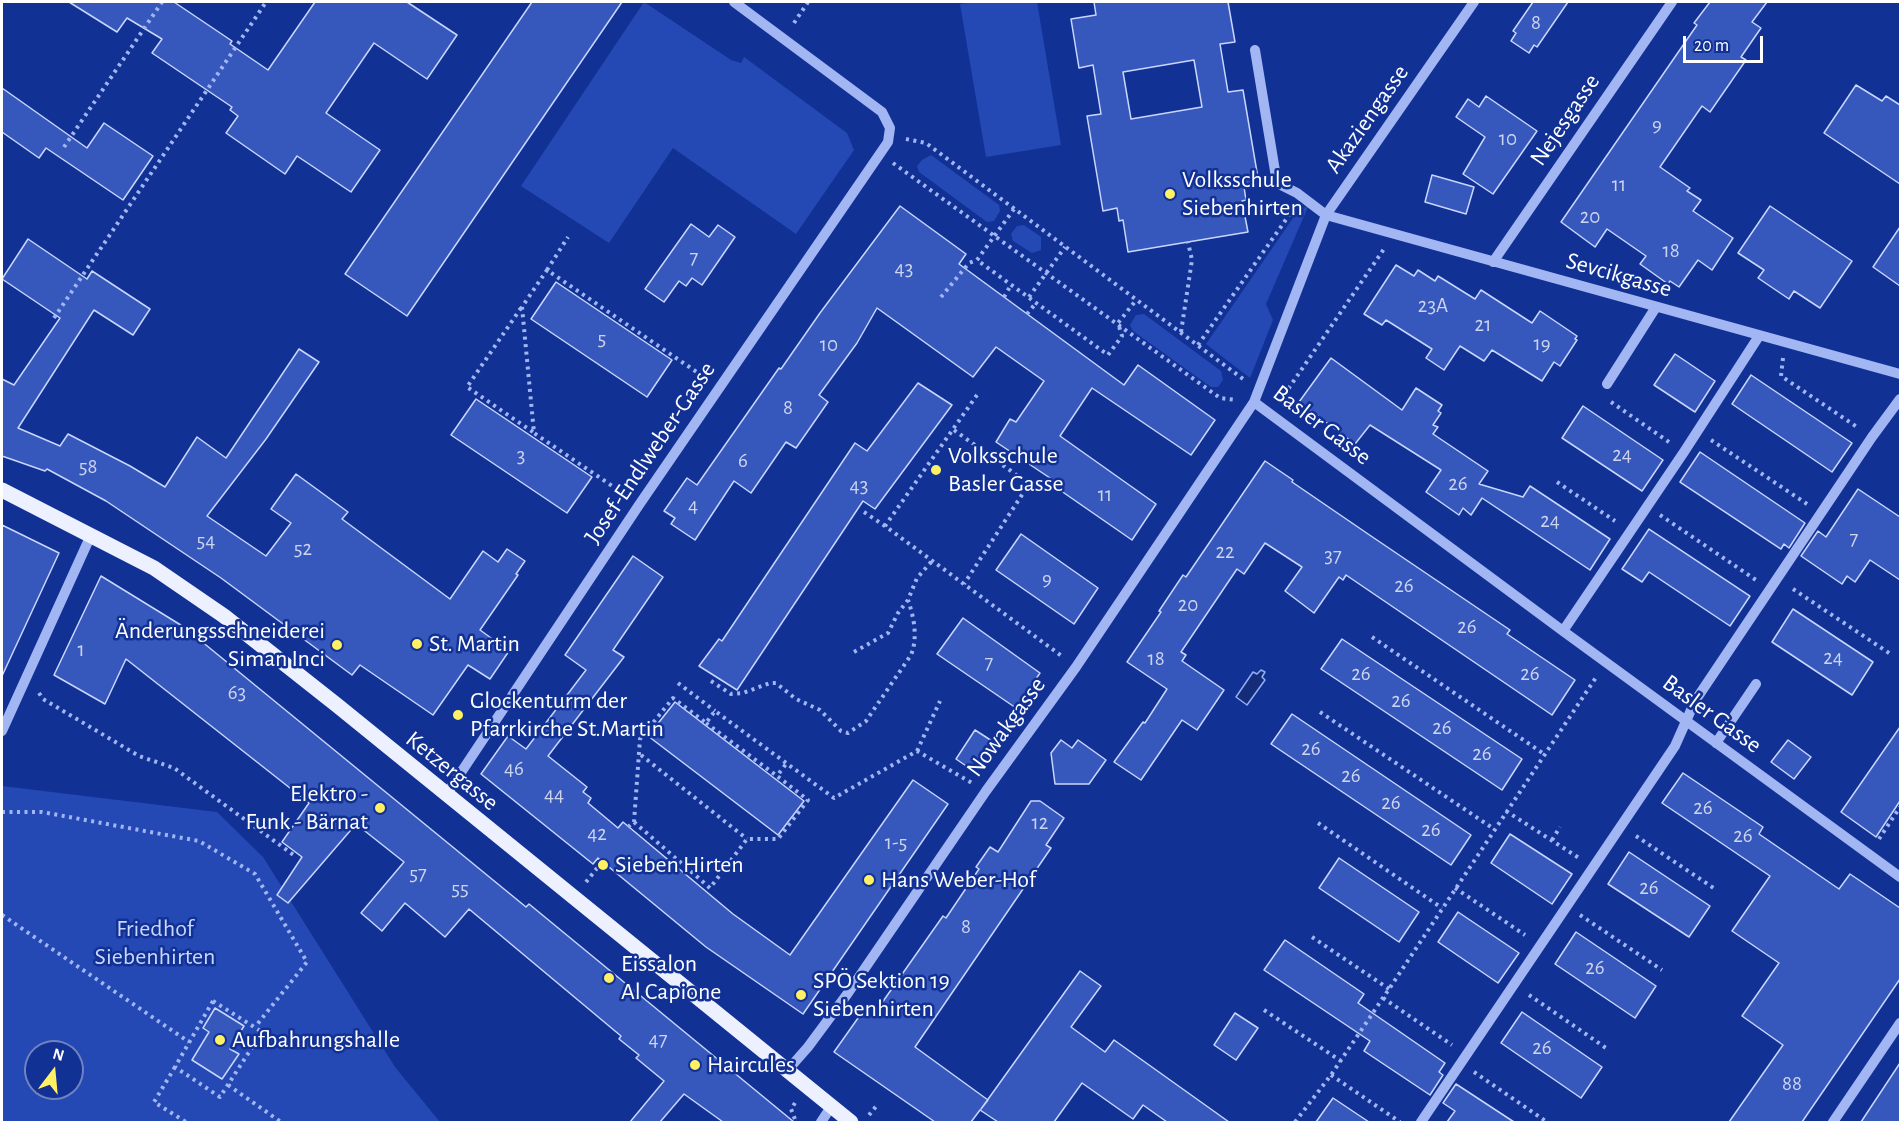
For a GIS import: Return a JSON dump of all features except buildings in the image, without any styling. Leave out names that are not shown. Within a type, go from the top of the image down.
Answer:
[{"type":"main road","name":"Ketzergasse","points":[[2,490],[154,568],[224,616],[338,706],[786,1072],[851,1122]]},
{"type":"street","points":[[734,2],[882,112],[891,128],[891,135]]},
{"type":"street","name":"Akaziengasse","points":[[1254,402],[1326,215],[1474,2]]},
{"type":"street","name":"Nejesgasse","points":[[1493,262],[1671,2]]},
{"type":"street","points":[[1255,50],[1277,183],[1302,197],[1326,215]]},
{"type":"street","name":"Josef-Endlweber-Gasse","points":[[446,795],[639,505],[881,154],[891,135]]},
{"type":"street","name":"Sevcikgasse","points":[[1326,215],[1900,374]]},
{"type":"street","points":[[1607,384],[1656,307]]},
{"type":"street","points":[[1563,631],[1698,432],[1759,336]]},
{"type":"street","points":[[1421,1122],[1675,746],[1695,701],[1872,437],[1900,399]]},
{"type":"street","name":"Basler Gasse","points":[[1254,402],[1900,877]]},
{"type":"street","name":"Nowakgasse","points":[[786,1072],[808,1047],[848,993],[986,791],[1076,666],[1254,402]]},
{"type":"street","points":[[2,731],[91,535]]},
{"type":"street","points":[[1716,743],[1756,684]]},
{"type":"street","points":[[1833,1122],[1900,1023]]},
{"type":"street","points":[[820,1122],[831,1107]]},
{"type":"path","points":[[64,147],[162,2]]},
{"type":"path","points":[[54,318],[266,2]]},
{"type":"path","points":[[783,38],[808,2]]},
{"type":"path","name":"Basler Gasse","points":[[891,135],[926,143],[1244,380],[1254,402]]},
{"type":"path","points":[[881,154],[1220,398],[1254,402]]},
{"type":"path","points":[[1198,345],[1302,197]]},
{"type":"path","points":[[941,297],[969,263],[977,260],[1014,209]]},
{"type":"path","points":[[1272,414],[1394,234]]},
{"type":"path","points":[[568,237],[467,387],[639,505]]},
{"type":"path","points":[[1181,332],[1192,260],[1188,242]]},
{"type":"path","points":[[1029,297],[1065,247]]},
{"type":"path","points":[[977,260],[1108,355],[1122,336],[1118,323]]},
{"type":"path","points":[[547,270],[719,388]]},
{"type":"path","points":[[1004,297],[1011,285]]},
{"type":"path","points":[[1118,323],[1137,299]]},
{"type":"path","points":[[1027,314],[1036,303]]},
{"type":"path","points":[[522,307],[534,433]]},
{"type":"path","points":[[1786,343],[1781,376],[1872,437]]},
{"type":"path","points":[[1607,384],[1620,390],[1611,404],[1684,452]]},
{"type":"path","points":[[885,526],[977,395]]},
{"type":"path","points":[[954,430],[1029,484],[964,584]]},
{"type":"path","points":[[1698,432],[1821,513]]},
{"type":"path","points":[[1557,482],[1631,531]]},
{"type":"path","points":[[1647,507],[1770,590]]},
{"type":"path","points":[[864,512],[1076,666]]},
{"type":"path","points":[[854,652],[888,633],[898,613],[908,600],[917,578],[933,561]]},
{"type":"path","points":[[1777,579],[1892,655]]},
{"type":"path","points":[[711,681],[730,694],[743,693],[770,683],[777,683],[796,699],[820,710],[840,731],[848,733],[866,721],[911,655],[915,646],[913,614],[908,600]]},
{"type":"path","points":[[1372,637],[1544,754]]},
{"type":"path","points":[[1295,1122],[1341,1061],[1606,663]]},
{"type":"path","points":[[28,673],[43,699],[139,756],[174,768],[295,856]]},
{"type":"path","points":[[678,682],[834,798],[917,751],[940,701]]},
{"type":"path","points":[[634,822],[641,755],[640,739],[673,698],[808,800],[778,839],[747,839],[641,755]]},
{"type":"path","points":[[706,723],[715,711]]},
{"type":"path","points":[[1320,711],[1494,828]]},
{"type":"path","points":[[917,751],[986,791]]},
{"type":"path","points":[[777,776],[786,764]]},
{"type":"path","points":[[1869,854],[1900,807]]},
{"type":"path","points":[[1506,811],[1593,867]]},
{"type":"path","points":[[2,812],[42,812],[199,841],[255,874],[307,963],[255,1027]]},
{"type":"path","points":[[628,826],[634,822]]},
{"type":"path","points":[[634,822],[710,888],[747,839]]},
{"type":"path","points":[[1318,823],[1442,908]]},
{"type":"path","points":[[1621,826],[1715,889]]},
{"type":"path","points":[[1552,840],[1560,827]]},
{"type":"path","points":[[1455,888],[1540,946]]},
{"type":"path","points":[[1567,906],[1662,970]]},
{"type":"path","points":[[2,915],[189,1042]]},
{"type":"path","points":[[1312,937],[1389,989]]},
{"type":"path","points":[[1514,985],[1606,1048]]},
{"type":"path","points":[[1383,998],[1547,1122]]},
{"type":"path","points":[[176,1067],[220,1097],[262,1032],[213,1001],[154,1102],[186,1122]]},
{"type":"path","points":[[1264,1010],[1341,1061]]},
{"type":"path","points":[[1331,1075],[1400,1122]]},
{"type":"path","points":[[228,1086],[282,1122]]},
{"type":"green space","points":[[644,2],[731,60],[741,63],[744,57],[847,133],[854,150],[796,234],[673,148],[609,243],[521,186]]},
{"type":"green space","points":[[1037,2],[1061,145],[986,157],[960,4]]},
{"type":"green space","points":[[931,155],[999,205],[1000,211],[994,221],[987,222],[919,172],[917,166]]},
{"type":"green space","points":[[1308,207],[1266,304],[1273,320],[1250,378],[1206,344],[1300,208]]},
{"type":"green space","points":[[1024,225],[1041,237],[1041,250],[1032,253],[1013,241],[1011,234],[1017,226]]},
{"type":"green space","points":[[1144,314],[1221,371],[1223,380],[1218,387],[1211,387],[1133,331],[1130,325],[1136,315]]},
{"type":"green space","name":"Friedhof Siebenhirten","points":[[2,786],[217,812],[263,857],[395,1067],[440,1122],[2,1122]]},
{"type":"shaded area","points":[[1261,670],[1265,672],[1262,677],[1265,680],[1247,705],[1236,697],[1253,672],[1257,674]]},
{"type":"place","name":"Volksschule Siebenhirten","points":[[1170,194]]},
{"type":"place","name":"Volksschule Basler Gasse","points":[[936,470]]},
{"type":"place","name":"St. Martin","points":[[417,644]]},
{"type":"place","name":"Änderungsschneiderei Siman Inci","points":[[337,645]]},
{"type":"place","name":"Glockenturm der Pfarrkirche St.Martin","points":[[458,715]]},
{"type":"place","name":"Elektro - Funk - Bärnat","points":[[380,808]]},
{"type":"place","name":"Sieben Hirten","points":[[603,865]]},
{"type":"place","name":"Hans Weber-Hof","points":[[869,880]]},
{"type":"place","name":"Eissalon Al Capione","points":[[609,978]]},
{"type":"place","name":"SPÖ Sektion 19 Siebenhirten","points":[[801,995]]},
{"type":"place","name":"Aufbahrungshalle","points":[[220,1040]]},
{"type":"place","name":"Haircules","points":[[695,1065]]}]
